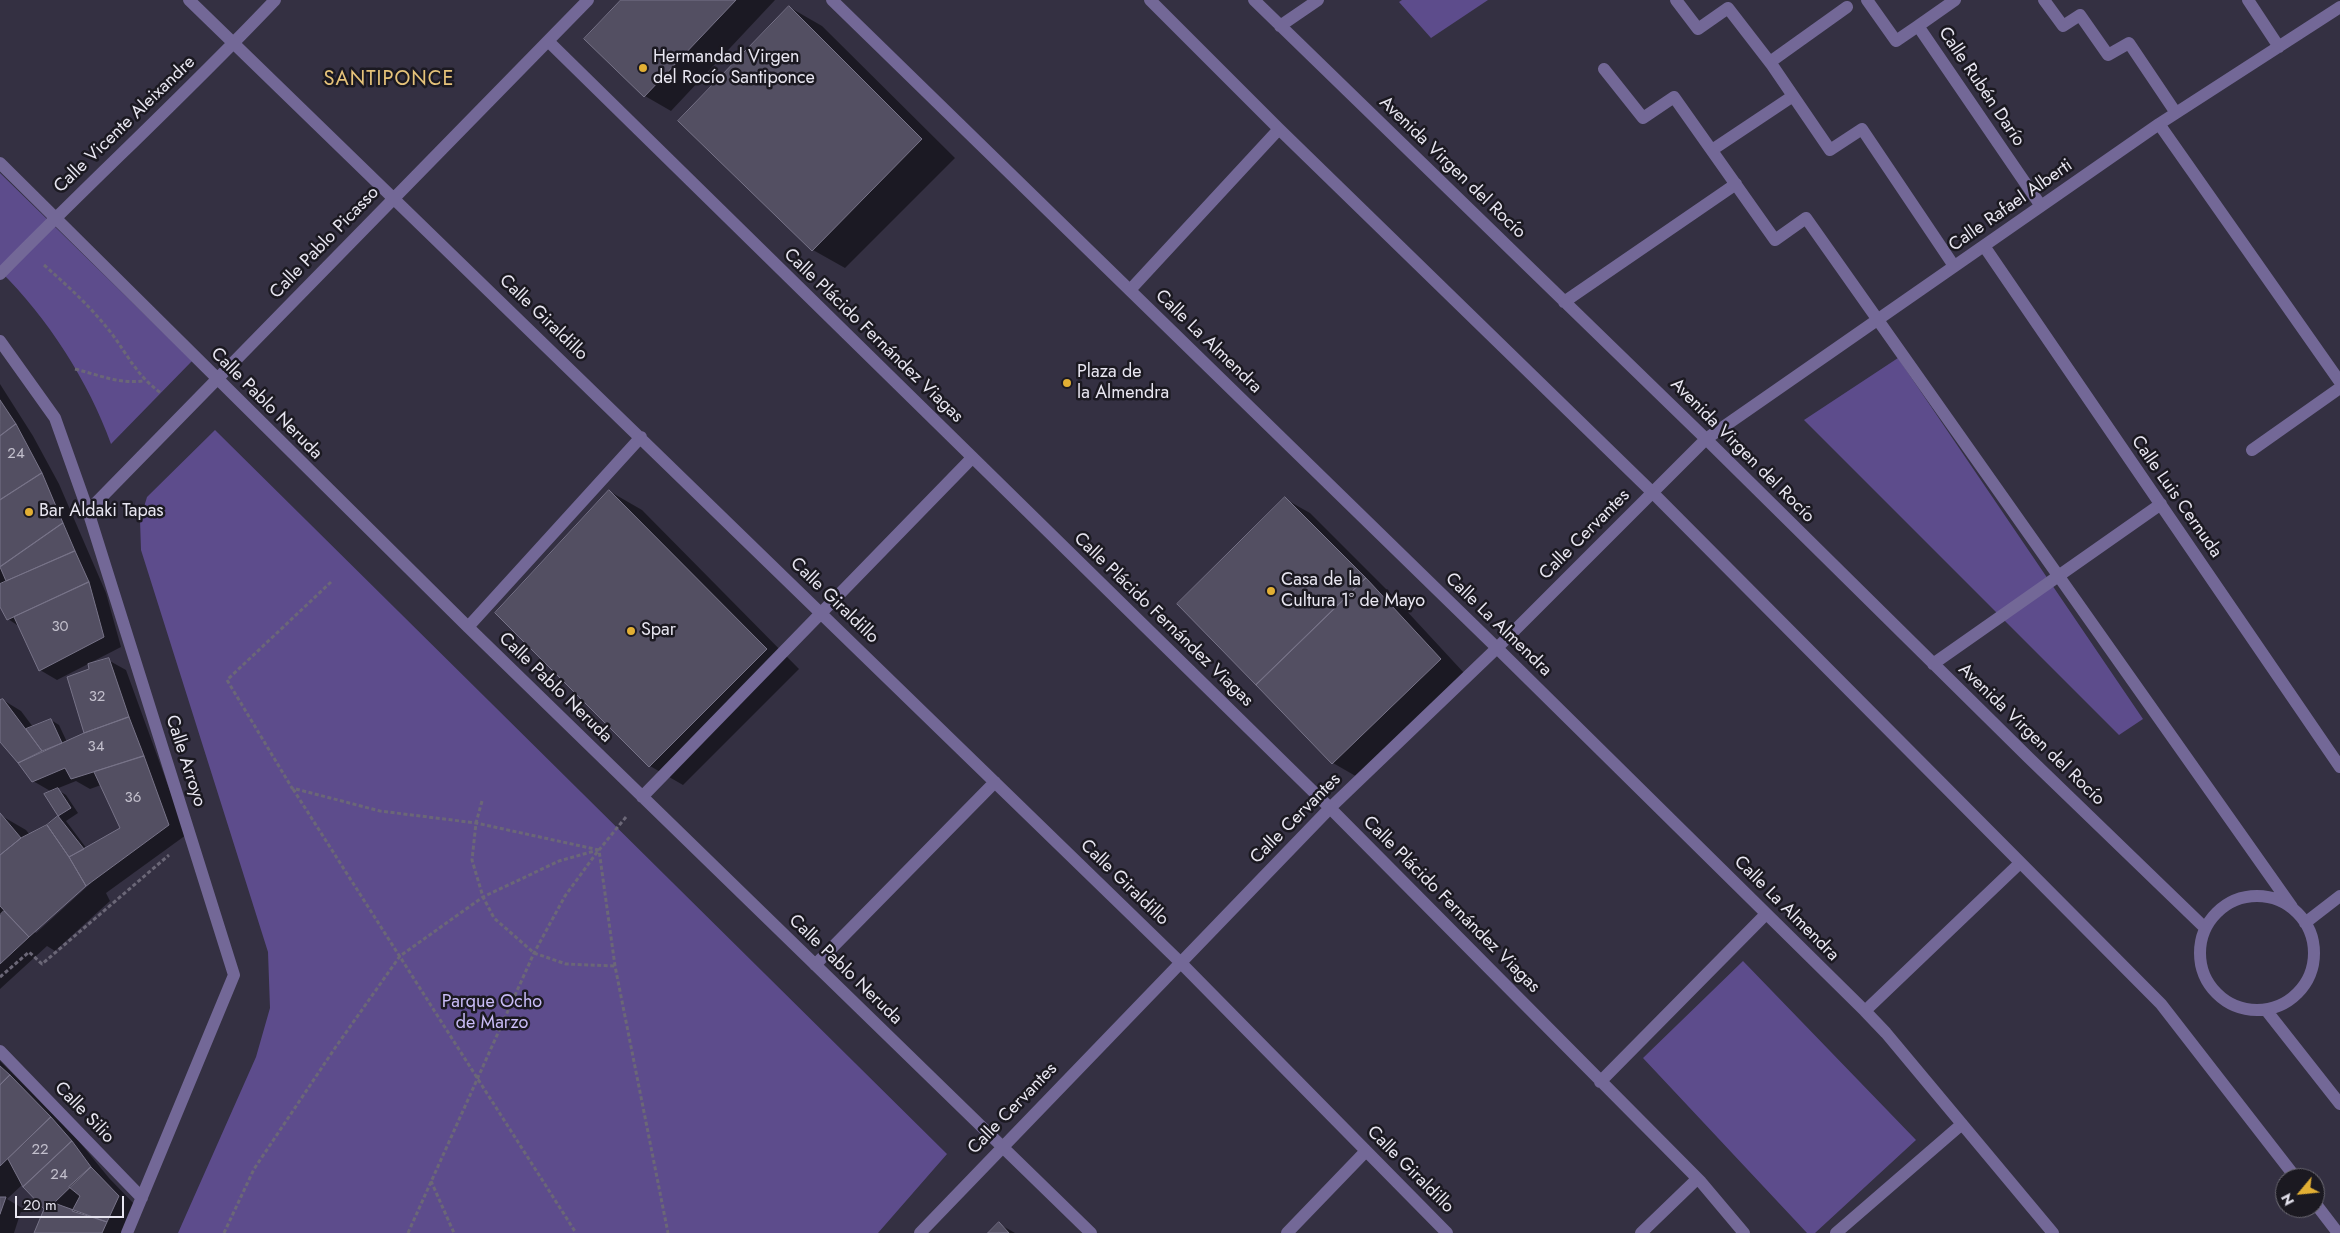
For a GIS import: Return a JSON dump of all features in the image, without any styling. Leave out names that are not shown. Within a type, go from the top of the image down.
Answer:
[{"type":"street","name":"Calle Giraldillo","points":[[189,0],[1180,962],[1447,1233]]},
{"type":"street","name":"Calle Vicente Aleixandre","points":[[0,274],[234,44],[275,0]]},
{"type":"street","name":"Calle Pablo Picasso","points":[[88,511],[393,197],[588,0]]},
{"type":"street","name":"Calle La Almendra","points":[[832,0],[1497,648],[1865,1011],[1886,1033],[2052,1233]]},
{"type":"street","points":[[1150,0],[1279,130],[1652,492],[2161,1004],[2288,1168]]},
{"type":"street","name":"Avenida Virgen del Rocío","points":[[1254,0],[2205,928]]},
{"type":"street","points":[[1280,26],[1318,0]]},
{"type":"street","points":[[1676,0],[1698,29],[1728,8],[1770,62],[1830,150],[1862,129],[1954,266]]},
{"type":"street","name":"Calle Rubén Darío","points":[[1867,0],[1896,41],[1918,26],[2041,206]]},
{"type":"street","points":[[1918,26],[1955,0]]},
{"type":"street","points":[[2044,0],[2063,26],[2080,15],[2108,55],[2129,43],[2176,113]]},
{"type":"street","points":[[2248,0],[2279,47]]},
{"type":"street","points":[[1770,62],[1847,7]]},
{"type":"street","name":"Calle Rafael Alberti","points":[[1706,439],[2159,124],[2340,7]]},
{"type":"street","name":"Calle Plácido Fernández Viagas","points":[[548,41],[1330,808],[1697,1179],[1744,1233]]},
{"type":"street","points":[[1604,69],[1642,118],[1674,97],[1775,240],[1806,218],[2292,908],[2306,923],[2313,941],[2314,960],[2308,978],[2298,994],[2283,1005],[2266,1010],[2248,1010],[2231,1005],[2216,994],[2206,980],[2200,963],[2200,945],[2205,928],[2217,911],[2234,900],[2254,895],[2274,898],[2292,908]]},
{"type":"street","points":[[1712,150],[1793,96]]},
{"type":"street","points":[[2159,124],[2340,382]]},
{"type":"street","points":[[1130,290],[1279,130]]},
{"type":"street","name":"Calle Pablo Neruda","points":[[0,163],[468,627],[1090,1233]]},
{"type":"street","points":[[1564,302],[1736,184]]},
{"type":"street","name":"Calle Luis Cernuda","points":[[1984,246],[2340,766]]},
{"type":"street","name":"Calle Arroyo","points":[[0,341],[56,418],[88,511],[234,975],[128,1233]]},
{"type":"street","points":[[2252,450],[2340,388]]},
{"type":"street","points":[[468,627],[640,437]]},
{"type":"street","name":"Calle Cervantes","points":[[920,1233],[1330,808],[1497,648],[1706,439]]},
{"type":"street","points":[[642,797],[972,458]]},
{"type":"street","points":[[1933,664],[2161,504]]},
{"type":"street","points":[[815,966],[995,782]]},
{"type":"street","points":[[1865,1011],[2020,863]]},
{"type":"street","points":[[2306,923],[2340,896]]},
{"type":"street","points":[[1600,1082],[1766,914]]},
{"type":"street","points":[[2266,1010],[2340,1104]]},
{"type":"street","name":"Calle Silio","points":[[0,1051],[142,1198]]},
{"type":"street","points":[[1836,1233],[1962,1124]]},
{"type":"street","points":[[1288,1233],[1366,1151]]},
{"type":"street","points":[[1641,1233],[1697,1179]]},
{"type":"street","points":[[2325,1216],[2338,1233]]},
{"type":"path","points":[[25,249],[71,288],[95,314],[144,381],[161,393]]},
{"type":"path","points":[[75,369],[113,380],[144,381]]},
{"type":"path","points":[[331,582],[227,680],[292,788],[576,1233]]},
{"type":"path","points":[[292,788],[380,811],[476,823],[599,850]]},
{"type":"path","points":[[408,1233],[534,953],[565,896],[642,797]]},
{"type":"path","points":[[482,801],[476,823],[472,860],[483,897],[494,918],[534,953],[566,964],[615,966]]},
{"type":"path","points":[[0,977],[29,952],[42,964],[191,836]]},
{"type":"path","points":[[224,1233],[254,1169],[335,1048],[400,956],[483,897],[559,861],[599,850]]},
{"type":"path","points":[[599,850],[615,966],[668,1233]]},
{"type":"path","points":[[431,1181],[454,1233]]},
{"type":"green space","points":[[1402,0],[1488,0],[1431,38],[1399,2]]},
{"type":"green space","points":[[0,173],[192,361],[111,444],[91,397],[65,352],[34,309],[0,271]]},
{"type":"green space","points":[[1898,358],[2143,719],[2119,735],[1804,420]]},
{"type":"green space","name":"Parque Ocho de Marzo","points":[[215,430],[947,1154],[878,1233],[178,1233],[256,1057],[270,1008],[268,952],[141,550],[140,520],[147,497]]},
{"type":"green space","points":[[1743,961],[1916,1140],[1815,1233],[1807,1233],[1643,1058]]},
{"type":"building","name":"Hermandad Virgen del Rocío Santiponce","points":[[621,0],[736,0],[644,97],[584,39]]},
{"type":"building","points":[[789,6],[922,139],[812,251],[678,121]]},
{"type":"building","points":[[0,400],[16,424],[0,436]]},
{"type":"building","points":[[16,424],[42,473],[0,500],[0,436]]},
{"type":"building","name":"Bar Aldaki Tapas","points":[[42,473],[63,523],[0,567],[0,500]]},
{"type":"building","name":"Spar","points":[[609,490],[767,649],[649,767],[495,613]]},
{"type":"building","name":"Casa de la Cultura 1º de Mayo","points":[[1285,497],[1366,578],[1256,685],[1177,604]]},
{"type":"building","points":[[63,523],[75,551],[6,581],[0,567]]},
{"type":"building","points":[[75,551],[89,582],[7,620],[0,607],[0,584]]},
{"type":"building","points":[[1366,578],[1441,659],[1332,764],[1256,685]]},
{"type":"building","points":[[89,582],[104,637],[39,671],[14,617]]},
{"type":"building","points":[[109,658],[129,717],[84,733],[67,677],[89,669],[88,664]]},
{"type":"building","points":[[3,699],[42,751],[18,763],[0,742],[0,700]]},
{"type":"building","points":[[129,717],[144,756],[71,779],[65,768],[32,782],[18,763],[84,733]]},
{"type":"building","points":[[51,719],[62,743],[42,751],[26,729]]},
{"type":"building","points":[[144,756],[169,825],[86,886],[69,857],[120,828],[94,772]]},
{"type":"building","points":[[58,788],[71,808],[58,816],[44,794]]},
{"type":"building","points":[[0,813],[21,838],[0,855]]},
{"type":"building","points":[[58,816],[84,849],[69,857],[47,825]]},
{"type":"building","points":[[47,825],[86,886],[29,937],[0,906],[0,855],[21,838]]},
{"type":"building","points":[[4,911],[29,937],[0,964],[0,915]]},
{"type":"building","points":[[0,1066],[10,1075],[0,1085]]},
{"type":"building","points":[[10,1075],[51,1117],[0,1166],[0,1085]]},
{"type":"building","points":[[51,1117],[72,1141],[23,1187],[8,1159]]},
{"type":"building","points":[[72,1141],[91,1167],[54,1203],[51,1210],[44,1209],[23,1187]]},
{"type":"building","points":[[91,1167],[119,1196],[107,1222],[72,1211],[80,1196],[69,1187]]},
{"type":"building","points":[[0,1197],[6,1197],[0,1214]]},
{"type":"building","points":[[54,1203],[107,1222],[102,1233],[34,1233],[44,1209],[51,1210]]},
{"type":"building","points":[[999,1222],[1009,1233],[988,1233]]},
{"type":"place","name":"Hermandad Virgen del Rocío Santiponce","points":[[643,68]]},
{"type":"place","name":"Plaza de la Almendra","points":[[1067,383]]},
{"type":"place","name":"Bar Aldaki Tapas","points":[[29,512]]},
{"type":"place","name":"Casa de la Cultura 1º de Mayo","points":[[1271,591]]},
{"type":"place","name":"Spar","points":[[631,631]]},
{"type":"district","name":"SANTIPONCE","points":[[389,80]]}]
